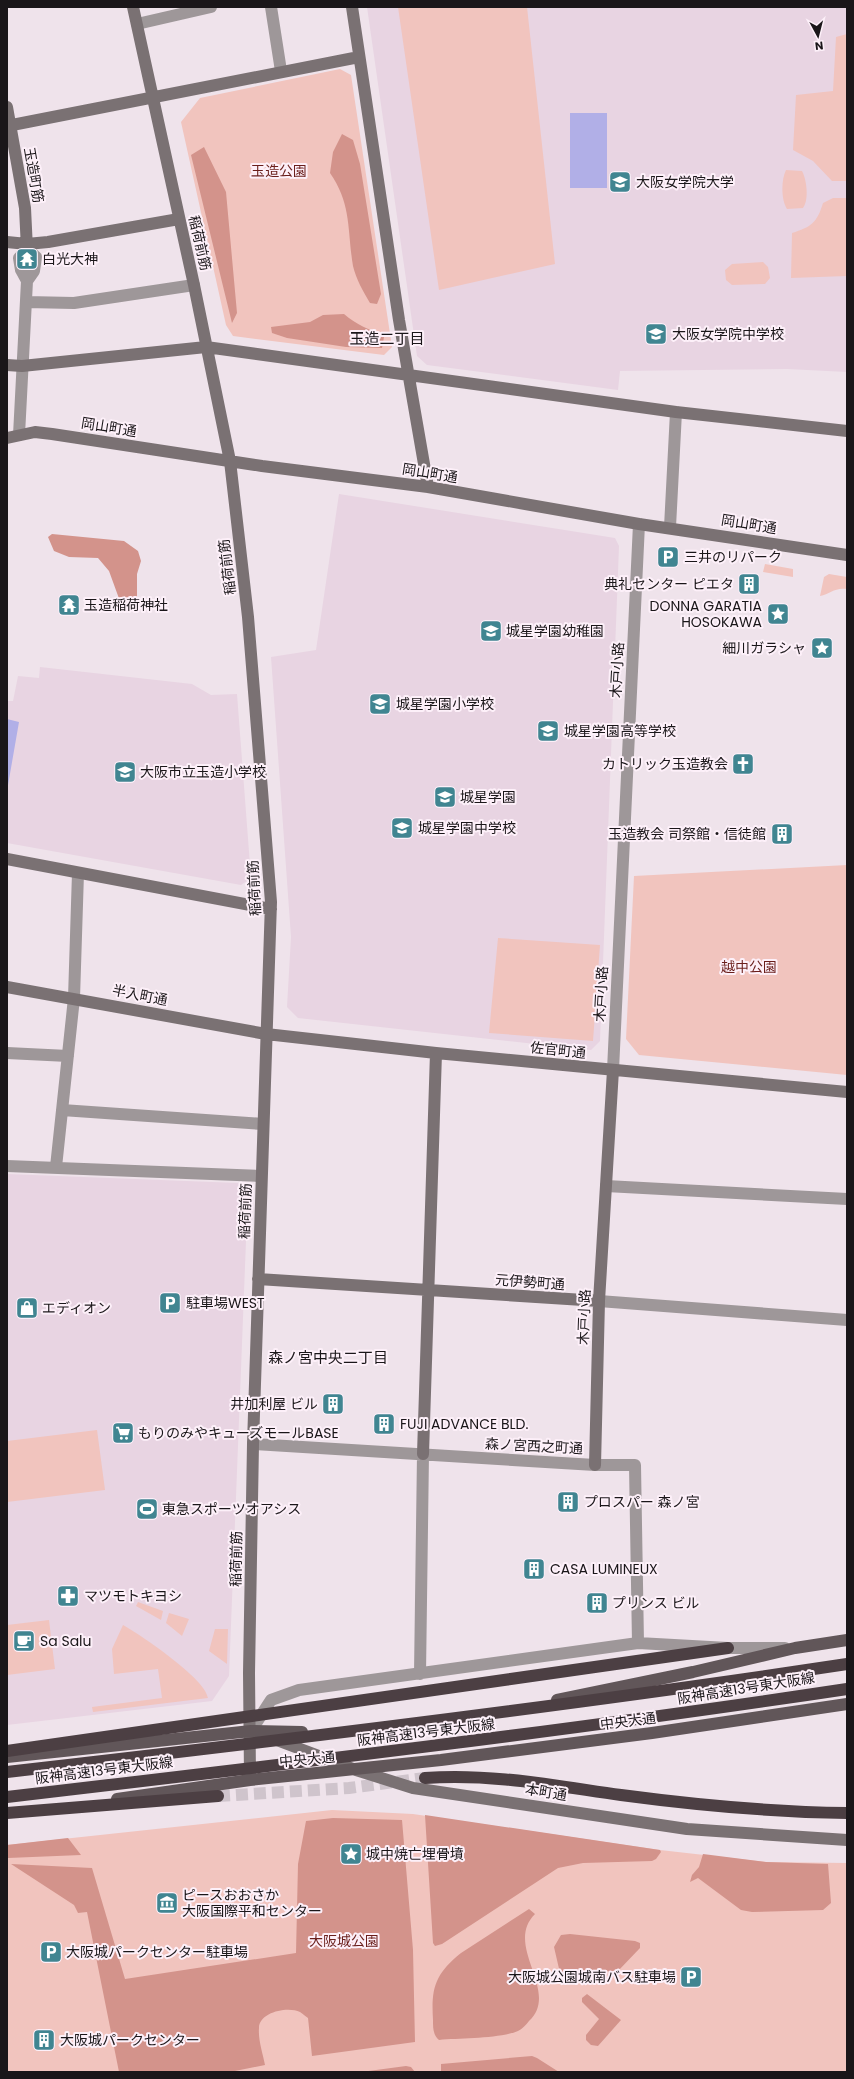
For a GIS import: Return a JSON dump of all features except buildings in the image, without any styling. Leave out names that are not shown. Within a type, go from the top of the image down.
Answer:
[{"type":"highway","points":[[7,1751],[728,1648]]},
{"type":"highway","name":"阪神高速13号東大阪線","points":[[7,1772],[214,1749],[598,1700],[847,1664]]},
{"type":"highway","name":"阪神高速13号東大阪線","points":[[7,1797],[217,1773],[610,1724],[847,1688]]},
{"type":"highway","points":[[425,1778],[476,1776],[717,1807],[780,1812],[847,1814]]},
{"type":"highway","points":[[7,1814],[218,1796]]},
{"type":"main road","name":"中央大通","points":[[7,1757],[250,1731],[293,1734],[546,1702],[693,1672],[795,1648],[847,1640]]},
{"type":"main road","name":"中央大通","points":[[7,1814],[250,1780],[356,1770],[652,1733],[847,1704]]},
{"type":"street","name":"稲荷前筋","points":[[133,7],[194,284],[230,461],[248,617],[271,909],[253,1444],[249,1673],[250,1780]]},
{"type":"street","points":[[137,24],[211,7]]},
{"type":"street","points":[[271,7],[281,71]]},
{"type":"street","points":[[352,7],[408,375],[428,487]]},
{"type":"street","points":[[8,126],[281,71],[359,57]]},
{"type":"street","name":"玉造町筋","points":[[7,107],[8,126],[25,208],[27,246]]},
{"type":"street","points":[[7,242],[27,246],[179,219]]},
{"type":"street","points":[[13,436],[22,366],[27,281],[34,271],[36,257],[27,246]]},
{"type":"street","points":[[26,302],[74,303],[194,284]]},
{"type":"street","points":[[7,365],[22,366],[206,347],[676,412],[847,431]]},
{"type":"street","points":[[670,528],[676,412]]},
{"type":"street","name":"岡山町通","points":[[13,436],[35,432],[52,434],[230,461],[428,487],[639,524],[847,555]]},
{"type":"street","name":"木戸小路","points":[[595,1465],[599,1301],[613,1070],[639,524]]},
{"type":"street","points":[[7,859],[271,909]]},
{"type":"street","points":[[56,1168],[74,998],[78,873]]},
{"type":"street","name":"半入町通","points":[[7,987],[266,1034]]},
{"type":"street","name":"佐官町通","points":[[266,1034],[436,1053],[847,1092]]},
{"type":"street","points":[[7,1053],[68,1056]]},
{"type":"street","points":[[420,1674],[427,1290],[436,1053]]},
{"type":"street","points":[[62,1110],[263,1124]]},
{"type":"street","points":[[7,1166],[261,1176]]},
{"type":"street","points":[[606,1186],[847,1199]]},
{"type":"street","name":"元伊勢町通","points":[[258,1279],[599,1301],[847,1320]]},
{"type":"street","name":"森ノ宮西之町通","points":[[253,1444],[595,1465],[635,1465],[638,1643]]},
{"type":"street","name":"中央大通","points":[[250,1731],[265,1706],[276,1696],[299,1690],[638,1643],[728,1648],[795,1648]]},
{"type":"street","name":"本町通","points":[[250,1731],[356,1770],[413,1788],[687,1829],[847,1840]]},
{"type":"shaded area","name":"大阪女学院大学","points":[[367,7],[847,7],[847,372],[787,369],[620,371],[618,390],[427,365],[417,356]]},
{"type":"shaded area","name":"城星学園","points":[[339,494],[615,538],[619,546],[600,1041],[591,1050],[298,1018],[287,1007],[291,937],[271,657],[316,650]]},
{"type":"shaded area","name":"大阪市立玉造小学校","points":[[40,667],[192,684],[211,695],[237,694],[251,878],[241,885],[7,843],[7,701],[13,701],[18,676],[39,678]]},
{"type":"shaded area","name":"もりのみやキューズモールBASE","points":[[7,1174],[238,1183],[248,1190],[229,1676],[212,1701],[7,1725]]},
{"type":"green space","points":[[398,7],[527,7],[555,264],[439,290]]},
{"type":"green space","points":[[847,34],[847,181],[832,181],[813,161],[793,150],[796,95],[833,91],[836,37]]},
{"type":"green space","name":"玉造公園","points":[[340,69],[351,75],[392,347],[384,355],[233,336],[226,325],[181,122],[200,98]]},
{"type":"green space","points":[[342,134],[353,140],[360,164],[381,294],[377,304],[370,303],[356,276],[351,253],[348,218],[342,196],[330,173],[333,152]]},
{"type":"green space","points":[[204,147],[226,192],[237,313],[232,323],[191,155]]},
{"type":"green space","points":[[786,170],[802,171],[804,175],[807,195],[803,208],[787,209],[785,205],[782,190]]},
{"type":"green space","points":[[833,198],[847,198],[847,276],[791,278],[792,233],[809,226],[816,220],[823,203]]},
{"type":"green space","points":[[763,262],[768,267],[770,278],[765,284],[732,285],[726,280],[725,270],[732,264]]},
{"type":"green space","points":[[344,314],[358,324],[384,337],[382,348],[346,347],[287,338],[272,333],[271,327],[310,322],[323,315]]},
{"type":"green space","points":[[52,534],[124,541],[138,551],[141,561],[137,574],[137,606],[131,610],[121,604],[109,571],[98,558],[69,557],[54,551],[48,537]]},
{"type":"green space","points":[[765,564],[793,569],[793,577],[763,572]]},
{"type":"green space","points":[[829,574],[847,577],[847,589],[836,590],[820,596],[824,577]]},
{"type":"green space","name":"越中公園","points":[[847,865],[847,1075],[639,1055],[626,1039],[634,876]]},
{"type":"green space","points":[[498,938],[600,945],[593,1041],[489,1033]]},
{"type":"green space","points":[[97,1430],[105,1490],[7,1502],[7,1441]]},
{"type":"green space","points":[[138,1602],[163,1611],[161,1620],[136,1606]]},
{"type":"green space","points":[[169,1613],[189,1619],[182,1636],[166,1623]]},
{"type":"green space","points":[[49,1620],[55,1669],[7,1675],[7,1625]]},
{"type":"green space","points":[[123,1625],[157,1647],[185,1669],[205,1690],[208,1698],[93,1712],[92,1707],[162,1698],[158,1669],[114,1674],[112,1649]]},
{"type":"green space","points":[[215,1629],[228,1629],[227,1664],[209,1651]]},
{"type":"green space","name":"大阪城公園","points":[[332,1810],[413,1814],[660,1850],[766,1862],[847,1863],[847,2072],[7,2072],[7,1845]]},
{"type":"green space","points":[[425,1815],[660,1850],[661,1852],[656,1859],[652,1861],[583,1863],[558,1868],[442,1944],[435,1946],[433,1943]]},
{"type":"green space","points":[[333,1818],[402,1820],[413,1950],[415,2042],[312,2056],[308,2018],[295,2010],[282,2010],[269,2014],[260,2022],[259,2037],[265,2065],[230,2072],[119,2072],[87,1912],[78,1913],[74,1905],[11,1864],[92,1868],[125,1979],[296,1953],[298,1864],[306,1821]]},
{"type":"green space","points":[[68,1838],[81,1855],[8,1858],[7,1845]]},
{"type":"green space","points":[[703,1854],[766,1862],[828,1864],[831,1903],[823,1910],[752,1912],[741,1910],[698,1878],[690,1882],[692,1875],[699,1867]]},
{"type":"green space","points":[[529,1909],[535,1914],[527,1927],[525,1940],[527,1954],[537,1982],[539,1996],[537,2009],[529,2021],[519,2030],[501,2036],[439,2040],[433,2026],[433,1999],[436,1982],[440,1975],[445,1968],[461,1953]]},
{"type":"green space","points":[[570,1934],[635,1941],[640,1943],[640,1948],[618,1971],[590,1972],[568,1979],[560,1973],[554,1947],[561,1935]]},
{"type":"green space","points":[[587,1994],[621,2020],[598,2046],[591,2045],[586,2040],[586,2035],[599,2019],[582,2002],[582,1998]]},
{"type":"green space","points":[[532,2056],[559,2072],[441,2072],[441,2064]]},
{"type":"green space","points":[[406,2066],[411,2067],[415,2072],[361,2072]]},
{"type":"water","points":[[570,113],[607,113],[607,188],[570,188]]},
{"type":"water","points":[[7,719],[19,722],[7,791]]},
{"type":"tunnel","points":[[218,1796],[349,1788],[425,1778]]},
{"type":"place","name":"大阪女学院大学","points":[[620,182]]},
{"type":"place","name":"白光大神","points":[[27,259]]},
{"type":"place","name":"大阪女学院中学校","points":[[656,334]]},
{"type":"place","name":"三井のリパーク","points":[[668,557]]},
{"type":"place","name":"典礼センター ピエタ","points":[[749,584]]},
{"type":"place","name":"玉造稲荷神社","points":[[69,605]]},
{"type":"place","name":"DONNA GARATIA HOSOKAWA","points":[[778,614]]},
{"type":"place","name":"城星学園幼稚園","points":[[491,631]]},
{"type":"place","name":"細川ガラシャ","points":[[822,648]]},
{"type":"place","name":"城星学園小学校","points":[[380,704]]},
{"type":"place","name":"城星学園高等学校","points":[[548,731]]},
{"type":"place","name":"カトリック玉造教会","points":[[743,764]]},
{"type":"place","name":"大阪市立玉造小学校","points":[[125,772]]},
{"type":"place","name":"城星学園","points":[[445,797]]},
{"type":"place","name":"城星学園中学校","points":[[402,828]]},
{"type":"place","name":"玉造教会 司祭館・信徒館","points":[[782,834]]},
{"type":"place","name":"駐車場WEST","points":[[170,1303]]},
{"type":"place","name":"エディオン","points":[[27,1308]]},
{"type":"place","name":"井加利屋 ビル","points":[[333,1404]]},
{"type":"place","name":"FUJI ADVANCE BLD.","points":[[384,1424]]},
{"type":"place","name":"もりのみやキューズモールBASE","points":[[123,1433]]},
{"type":"place","name":"プロスパー 森ノ宮","points":[[568,1502]]},
{"type":"place","name":"東急スポーツオアシス","points":[[147,1509]]},
{"type":"place","name":"CASA LUMINEUX","points":[[534,1569]]},
{"type":"place","name":"マツモトキヨシ","points":[[68,1596]]},
{"type":"place","name":"プリンス ビル","points":[[597,1603]]},
{"type":"place","name":"Sa Salu","points":[[24,1641]]},
{"type":"place","name":"城中焼亡埋骨墳","points":[[351,1854]]},
{"type":"place","name":"ピースおおさか 大阪国際平和センター","points":[[167,1903]]},
{"type":"place","name":"大阪城パークセンター駐車場","points":[[51,1952]]},
{"type":"place","name":"大阪城公園城南バス駐車場","points":[[691,1977]]},
{"type":"place","name":"大阪城パークセンター","points":[[44,2040]]},
{"type":"district","name":"玉造二丁目","points":[[387,339]]},
{"type":"district","name":"森ノ宮中央二丁目","points":[[328,1358]]}]
